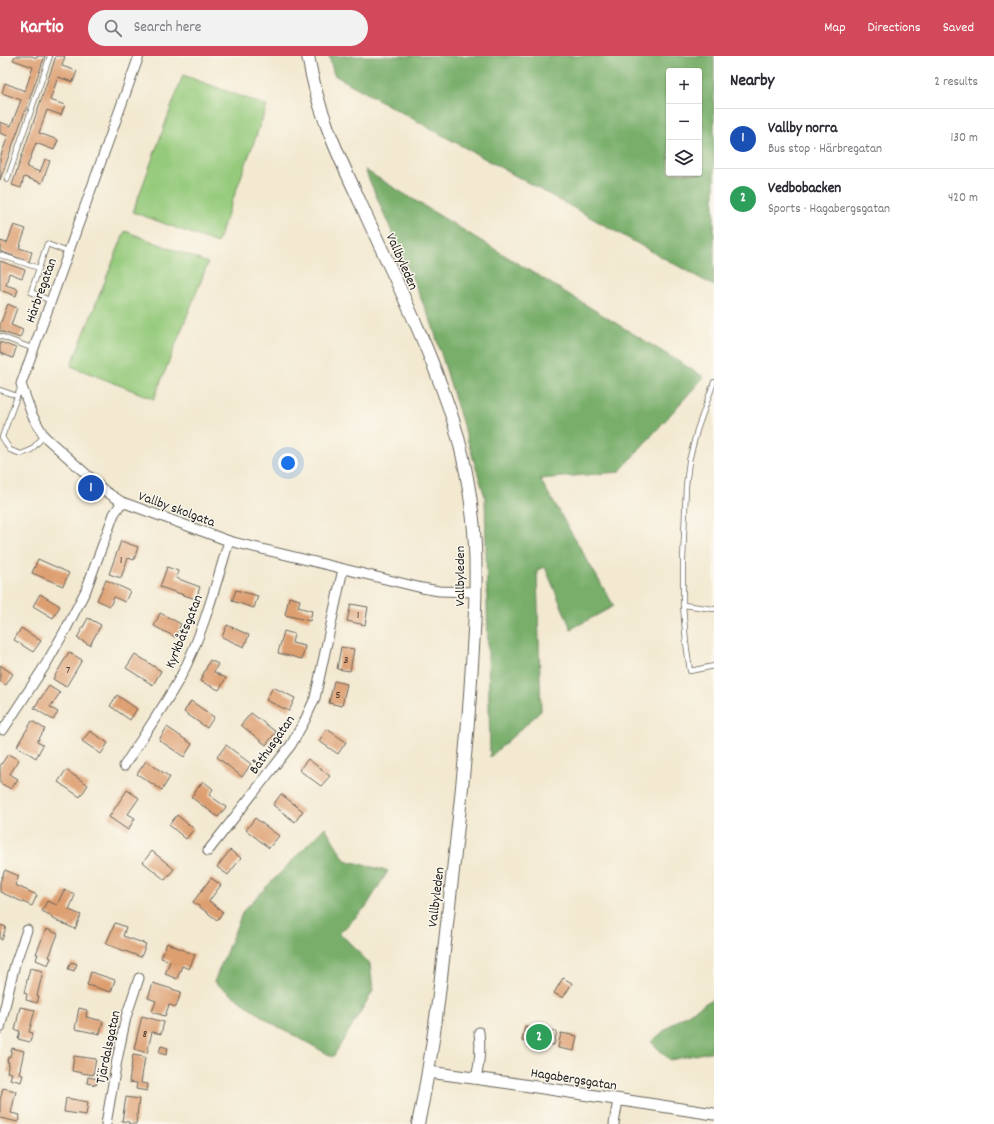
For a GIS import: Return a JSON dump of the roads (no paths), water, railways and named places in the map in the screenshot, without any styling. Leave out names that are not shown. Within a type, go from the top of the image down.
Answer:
[{"type":"main road","name":"Vallbyleden","points":[[308,56],[318,100],[325,122],[420,334],[449,406],[458,440],[472,512],[475,546],[475,592],[470,703],[460,808],[429,1072],[418,1124]]},
{"type":"street","name":"Härbregatan","points":[[21,384],[139,56]]},
{"type":"street","points":[[21,384],[32,415],[44,436],[106,491],[122,502]]},
{"type":"street","name":"Vallby skolgata","points":[[3,730],[46,664],[67,627],[86,590],[114,514],[122,502],[229,541],[422,588],[439,591],[475,592]]},
{"type":"street","name":"Kyrkbåtsgatan","points":[[124,766],[181,676],[192,653],[229,541]]},
{"type":"street","name":"Båthusgatan","points":[[208,851],[291,745],[305,720],[315,698],[343,569]]},
{"type":"street","points":[[0,1028],[15,964],[27,930]]},
{"type":"street","name":"Tjärdalsgatan","points":[[106,1124],[116,1060],[126,1017],[139,978]]},
{"type":"street","points":[[476,1078],[480,1063],[479,1032]]},
{"type":"street","name":"Hagabergsgatan","points":[[429,1072],[714,1114]]},
{"type":"street","points":[[614,1124],[618,1100]]},
{"type":"lane","points":[[7,180],[50,56]]},
{"type":"lane","points":[[51,300],[31,292],[47,244],[68,252]]},
{"type":"lane","points":[[0,255],[39,268]]},
{"type":"lane","points":[[0,336],[34,349]]},
{"type":"lane","points":[[714,382],[697,430],[688,474],[685,506],[683,605],[690,671],[714,666]]},
{"type":"lane","points":[[21,384],[2,437],[10,450],[21,454],[31,450],[44,436]]},
{"type":"lane","points":[[0,390],[17,396]]},
{"type":"lane","points":[[683,605],[714,609]]},
{"type":"place","name":"Vallby norra","points":[[91,488]]},
{"type":"place","name":"Vedbobacken","points":[[539,1037]]}]
